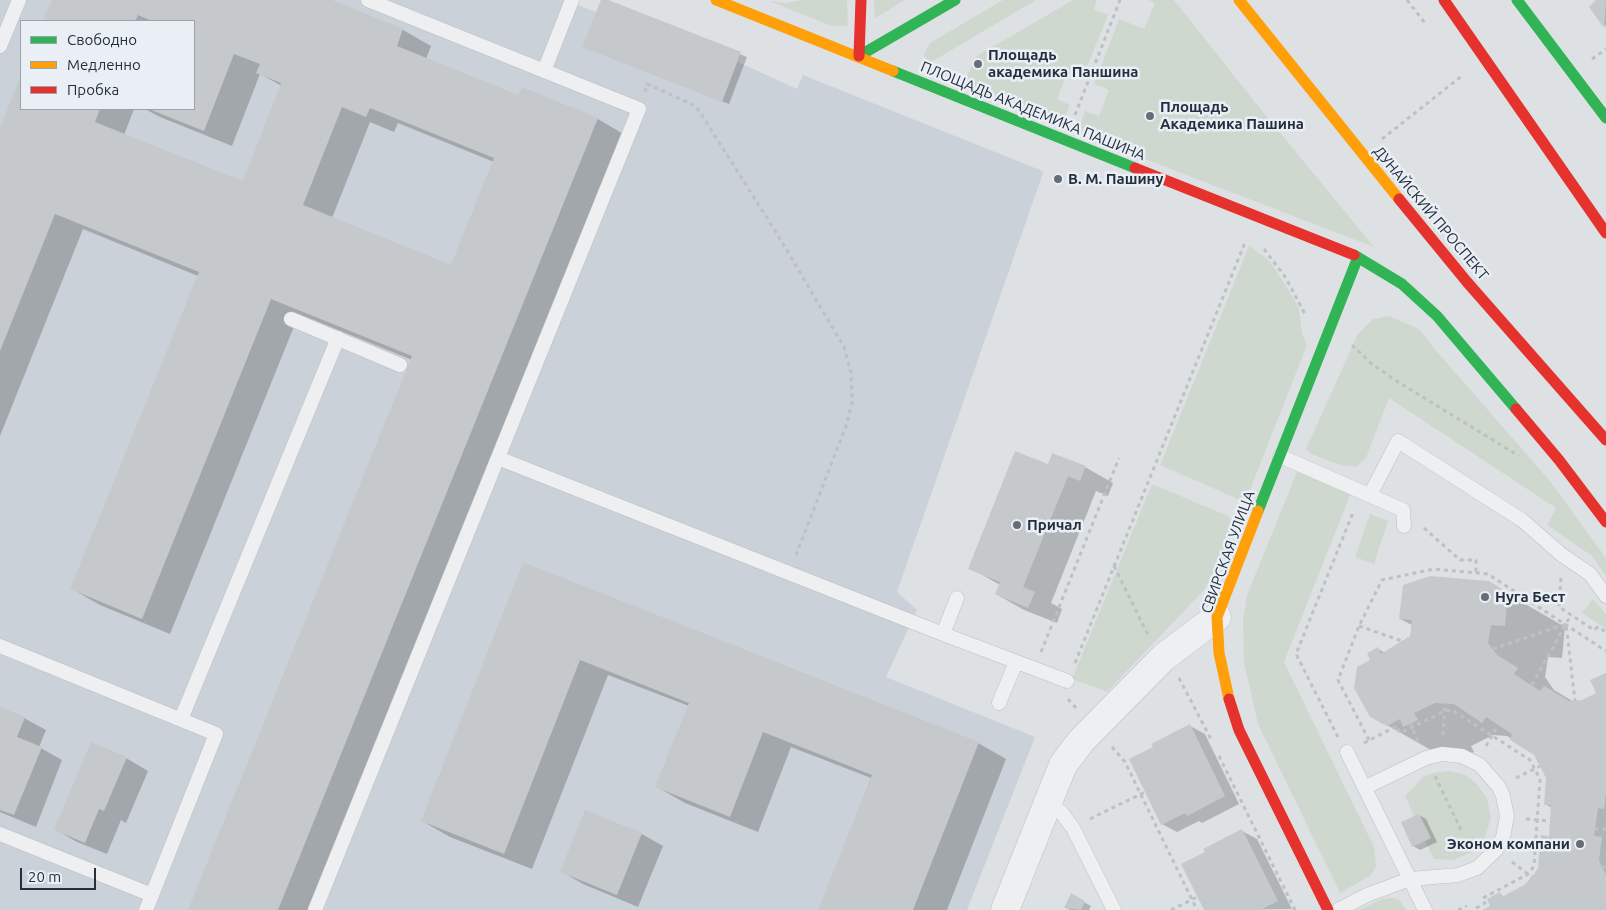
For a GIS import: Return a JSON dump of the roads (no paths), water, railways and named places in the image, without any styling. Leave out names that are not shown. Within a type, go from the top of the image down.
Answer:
[{"type":"main road","name":"ПЛОЩАДЬ АКАДЕМИКА ПАШИНА","points":[[716,0],[1358,257],[1389,275],[1416,295],[1437,316],[1559,460],[1606,522]]},
{"type":"main road","points":[[859,56],[861,0]]},
{"type":"main road","points":[[859,56],[954,0]]},
{"type":"main road","name":"ДУНАЙСКИЙ ПРОСПЕКТ","points":[[1239,0],[1329,114],[1468,282],[1606,440]]},
{"type":"main road","points":[[1444,0],[1606,233]]},
{"type":"main road","points":[[1519,1],[1606,118]]},
{"type":"main road","name":"СВИРСКАЯ УЛИЦА","points":[[1328,910],[1239,730],[1226,690],[1220,662],[1217,617],[1358,257]]},
{"type":"street","points":[[1005,910],[1063,765],[1081,741],[1164,657],[1217,617]]},
{"type":"lane","points":[[0,46],[19,0]]},
{"type":"lane","points":[[315,910],[639,109],[368,0]]},
{"type":"lane","points":[[544,71],[572,0]]},
{"type":"lane","points":[[291,319],[400,365]]},
{"type":"lane","points":[[181,719],[338,338]]},
{"type":"lane","points":[[1366,493],[1398,441],[1522,520],[1562,555],[1590,574],[1606,596]]},
{"type":"lane","points":[[1280,456],[1403,510],[1404,526]]},
{"type":"lane","points":[[498,458],[788,575],[1067,681]]},
{"type":"lane","points":[[943,634],[957,598]]},
{"type":"lane","points":[[0,646],[216,734],[146,910]]},
{"type":"lane","points":[[999,703],[1016,662]]},
{"type":"lane","points":[[1347,752],[1366,787],[1425,910]]},
{"type":"lane","points":[[1338,910],[1367,895],[1410,879],[1458,875],[1477,868],[1496,850],[1503,837],[1506,816],[1503,796],[1499,787],[1480,765],[1462,756],[1442,754],[1426,758],[1366,787]]},
{"type":"lane","points":[[1048,805],[1061,812],[1073,828],[1114,910]]},
{"type":"lane","points":[[0,834],[152,895]]},
{"type":"place","name":"Площадь академика Паншина","points":[[978,64]]},
{"type":"place","name":"Площадь Академика Пашина","points":[[1150,116]]},
{"type":"place","name":"В. М. Пашину","points":[[1058,179]]},
{"type":"place","name":"Причал","points":[[1017,525]]},
{"type":"place","name":"Нуга Бест","points":[[1485,597]]},
{"type":"place","name":"Эконом компани","points":[[1580,844]]}]
